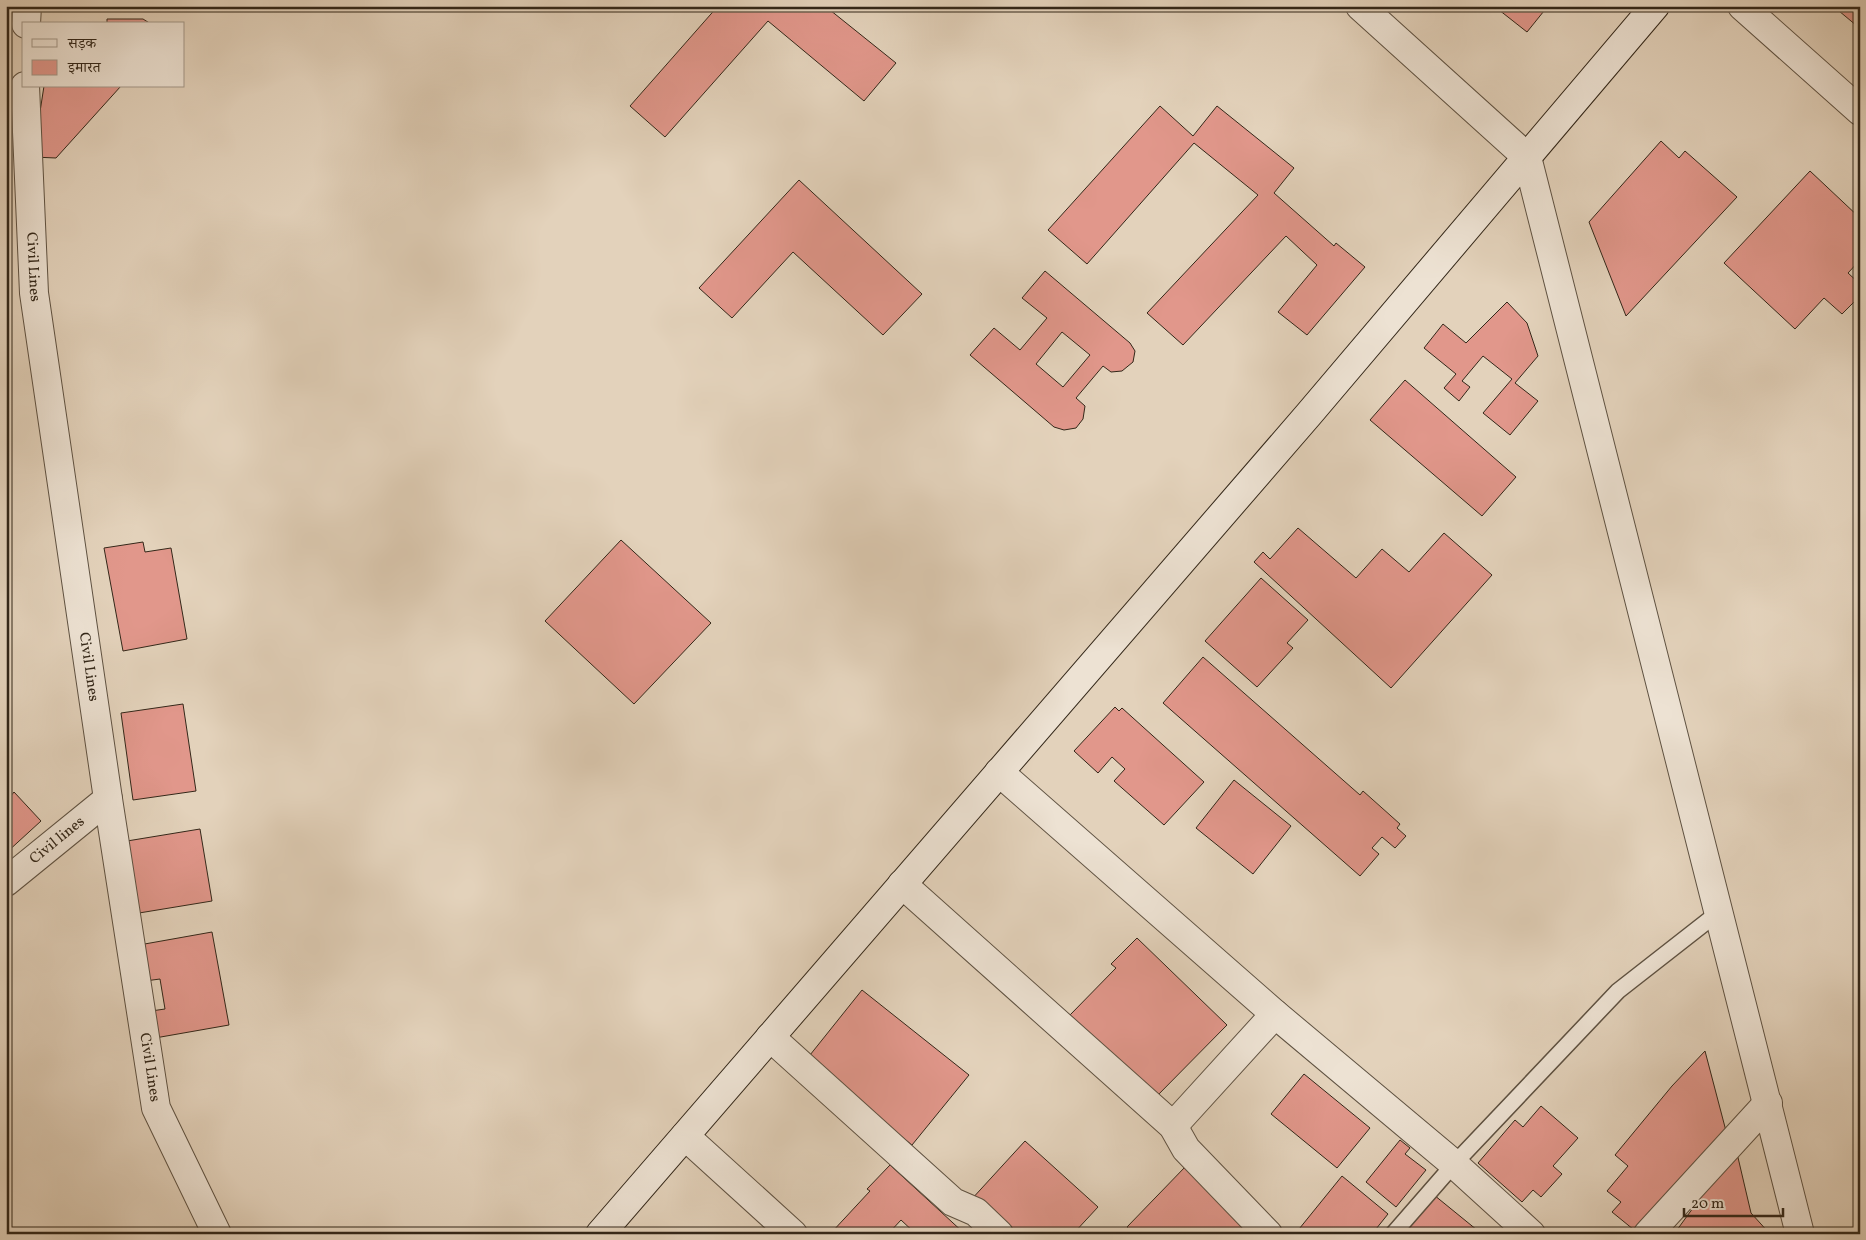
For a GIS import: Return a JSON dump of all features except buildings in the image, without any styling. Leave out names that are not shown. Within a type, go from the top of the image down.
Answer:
[{"type":"street","points":[[26,22],[27,6]]},
{"type":"street","points":[[1360,6],[1527,156],[1800,1234]]},
{"type":"street","points":[[600,1234],[1309,414],[1655,6]]},
{"type":"street","points":[[1742,6],[1860,111]]},
{"type":"street","name":"Civil Lines","points":[[25,88],[34,293],[108,799],[156,1108],[217,1234]]},
{"type":"street","points":[[999,772],[1276,1014],[1454,1164],[1531,1234]]},
{"type":"street","name":"Civil lines","points":[[6,882],[108,799]]},
{"type":"street","points":[[902,884],[1173,1126],[1186,1149],[1268,1234]]},
{"type":"street","points":[[1173,1126],[1276,1014]]},
{"type":"street","points":[[770,1037],[953,1202],[976,1212],[999,1234]]},
{"type":"street","points":[[1648,1234],[1768,1103]]},
{"type":"street","points":[[685,1136],[793,1234]]},
{"type":"lane","points":[[1393,1234],[1454,1164],[1618,991],[1719,912]]}]
